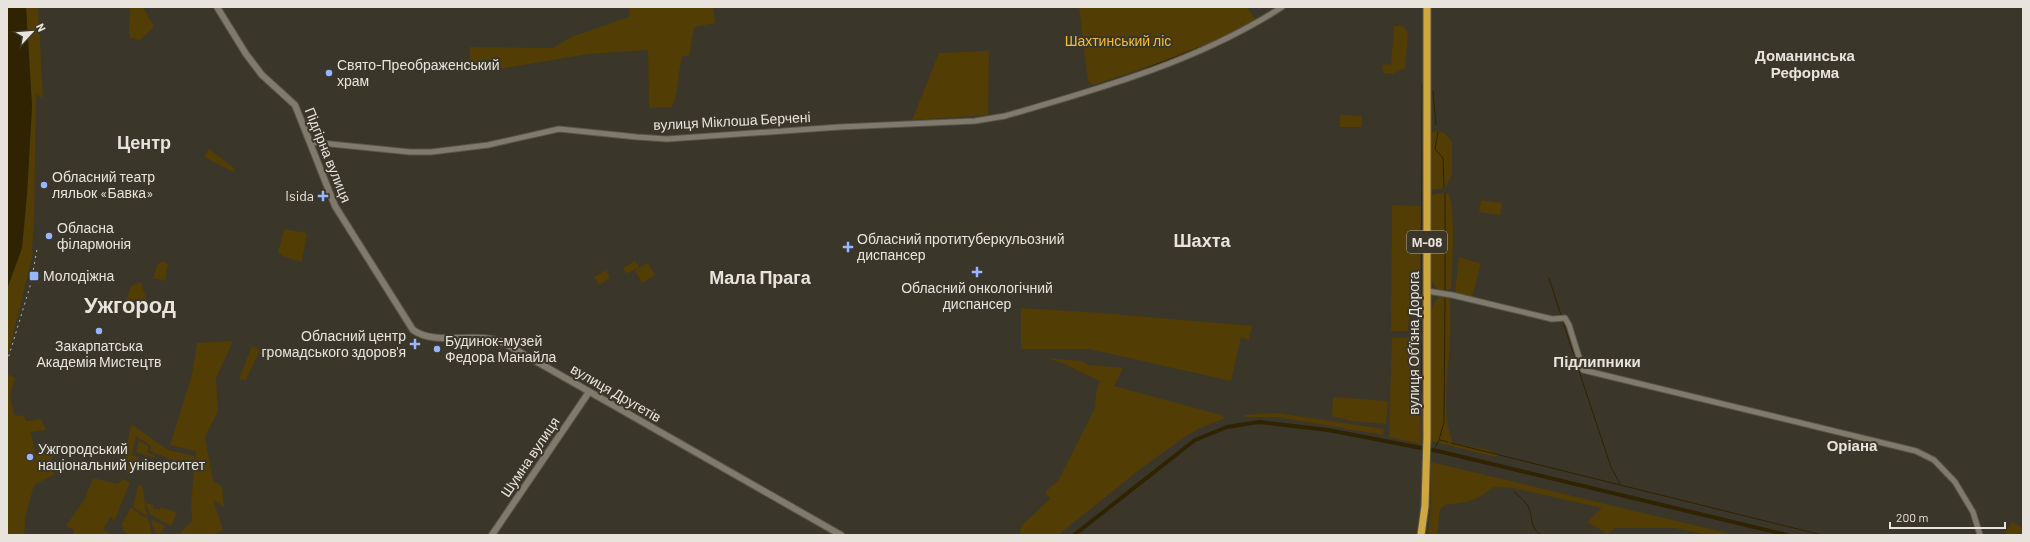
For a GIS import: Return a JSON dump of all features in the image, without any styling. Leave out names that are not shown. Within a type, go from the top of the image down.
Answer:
[{"type":"highway","name":"вулиця Обʼїзна Дорога","points":[[1421,535],[1425,506],[1426,466],[1427,7]]},
{"type":"main road","name":"Підгірна вулиця","points":[[217,7],[246,54],[262,75],[295,105],[311,142],[334,206],[386,287]]},
{"type":"main road","name":"вулиця Другетів","points":[[386,287],[407,323],[417,333],[434,337],[482,337],[497,339],[841,535]]},
{"type":"main road","name":"Шумна вулиця","points":[[492,535],[588,392]]},
{"type":"street","name":"вулиця Міклоша Берчені","points":[[311,142],[410,152],[432,152],[478,147],[559,128],[667,139],[846,126],[901,126],[987,120],[1089,92],[1116,83],[1229,38],[1256,24],[1282,7]]},
{"type":"street","points":[[1427,291],[1452,295],[1552,319],[1565,318],[1569,325],[1583,370],[1877,441],[1927,456],[1941,466],[1962,491],[1973,512],[1980,535]]},
{"type":"green space","points":[[26,7],[38,7],[43,98],[36,94],[33,254],[7,359],[7,289],[22,248],[32,106]]},
{"type":"green space","points":[[130,7],[143,7],[154,27],[140,40],[130,38]]},
{"type":"green space","points":[[630,7],[713,7],[715,23],[694,27],[689,56],[682,56],[676,95],[672,107],[649,108],[648,50],[588,54],[481,72],[469,72],[470,47],[553,48],[571,37],[629,17]]},
{"type":"green space","name":"Шахтинський ліс","points":[[1079,7],[1247,7],[1256,21],[1196,48],[1093,85],[1088,81]]},
{"type":"green space","points":[[1394,26],[1403,26],[1408,33],[1405,68],[1392,74],[1383,73],[1382,65],[1391,64]]},
{"type":"green space","points":[[989,51],[988,115],[912,120],[939,53]]},
{"type":"green space","points":[[1340,115],[1362,116],[1362,127],[1340,127]]},
{"type":"green space","points":[[1435,131],[1443,132],[1452,141],[1452,175],[1445,188],[1431,190],[1431,133]]},
{"type":"green space","points":[[209,149],[235,169],[234,172],[204,157]]},
{"type":"green space","points":[[1434,194],[1449,194],[1453,227],[1451,288],[1445,291],[1436,288],[1432,281],[1431,272],[1431,197]]},
{"type":"green space","points":[[1481,200],[1502,203],[1500,215],[1479,212]]},
{"type":"green space","points":[[1392,205],[1421,206],[1420,300],[1410,302],[1408,331],[1391,331]]},
{"type":"green space","points":[[284,229],[307,233],[302,262],[284,257],[278,252]]},
{"type":"green space","points":[[1459,257],[1481,264],[1472,297],[1455,292]]},
{"type":"green space","points":[[162,261],[168,264],[165,281],[153,278],[158,264]]},
{"type":"green space","points":[[635,261],[639,267],[626,274],[623,268]]},
{"type":"green space","points":[[648,263],[655,275],[642,283],[635,270]]},
{"type":"green space","points":[[606,270],[610,278],[599,285],[594,277]]},
{"type":"green space","points":[[141,282],[147,301],[130,313],[123,309],[131,286]]},
{"type":"green space","points":[[1446,295],[1450,299],[1450,334],[1446,392],[1449,431],[1453,443],[1488,450],[1499,455],[1495,457],[1431,441],[1431,311],[1438,298]]},
{"type":"green space","points":[[1021,308],[1102,313],[1252,326],[1249,340],[1241,337],[1231,381],[1089,349],[1021,349]]},
{"type":"green space","points":[[1412,337],[1419,340],[1421,444],[1389,437],[1392,338]]},
{"type":"green space","points":[[233,341],[216,378],[218,411],[205,437],[213,481],[222,486],[224,507],[213,500],[223,530],[214,535],[178,535],[192,521],[191,503],[196,451],[170,445],[192,375],[197,343]]},
{"type":"green space","points":[[252,346],[260,350],[246,380],[239,379]]},
{"type":"green space","points":[[1047,358],[1082,361],[1089,365],[1123,368],[1114,386],[1221,415],[1225,418],[1198,429],[1183,438],[1139,470],[1058,535],[1019,535],[1022,525],[1050,499],[1045,492],[1058,481],[1095,408],[1096,392],[1100,381],[1062,363]]},
{"type":"green space","name":"Ужгородський національний університет","points":[[7,374],[15,378],[10,394],[14,415],[24,416],[26,421],[41,419],[46,430],[31,432],[35,453],[53,448],[52,460],[47,464],[55,474],[34,485],[26,515],[24,535],[7,535]]},
{"type":"green space","points":[[1333,397],[1388,401],[1386,424],[1351,421],[1332,416]]},
{"type":"green space","points":[[1278,413],[1384,429],[1383,435],[1278,417],[1247,417],[1243,415]]},
{"type":"green space","points":[[131,424],[168,450],[194,456],[194,463],[181,460],[180,463],[150,451],[151,446],[136,436],[132,455],[139,457],[131,474],[122,471]]},
{"type":"green space","points":[[139,440],[149,447],[147,452],[155,456],[155,458],[136,452]]},
{"type":"green space","points":[[1431,462],[1735,535],[1709,535],[1675,528],[1615,528],[1608,534],[1587,522],[1602,508],[1513,488],[1494,487],[1479,497],[1467,502],[1444,505],[1440,510],[1437,535],[1428,535],[1431,503]]},
{"type":"green space","points":[[93,478],[118,484],[122,479],[130,482],[115,520],[110,517],[103,530],[113,535],[72,535],[74,530],[66,526],[84,500]]},
{"type":"green space","points":[[141,484],[144,491],[148,517],[133,507],[138,486]]},
{"type":"green space","points":[[145,503],[153,505],[153,508],[160,510],[161,507],[177,513],[171,526],[150,514]]},
{"type":"green space","points":[[131,507],[142,516],[148,518],[152,535],[129,535],[122,530],[124,528],[121,526]]},
{"type":"green space","points":[[153,520],[165,526],[159,535],[157,535],[151,522]]},
{"type":"green space","points":[[2012,522],[2023,528],[2023,535],[2003,535]]},
{"type":"shaded area","points":[[7,7],[26,7],[32,106],[22,248],[7,289]]},
{"type":"waterway","points":[[1147,68],[1208,44]]},
{"type":"waterway","points":[[1421,333],[1422,84]]},
{"type":"waterway","points":[[1433,91],[1436,125]]},
{"type":"waterway","points":[[1438,132],[1435,149],[1443,158],[1444,187]]},
{"type":"waterway","points":[[1445,193],[1445,290]]},
{"type":"waterway","points":[[1549,278],[1561,315]]},
{"type":"waterway","points":[[1433,451],[1439,440],[1444,422],[1445,297]]},
{"type":"waterway","points":[[1563,322],[1577,364]]},
{"type":"waterway","points":[[1421,339],[1422,392]]},
{"type":"waterway","points":[[1579,371],[1611,467],[1620,484]]},
{"type":"waterway","points":[[1074,535],[1195,440],[1227,427],[1259,422],[1328,430],[1442,452],[1787,535]]},
{"type":"waterway","points":[[1440,440],[1448,442]]},
{"type":"waterway","points":[[1451,443],[1822,535]]},
{"type":"waterway","points":[[1514,492],[1528,506],[1533,526],[1542,535]]},
{"type":"railway","points":[[7,362],[31,283],[37,249]]},
{"type":"place","name":"Свято-Преображенський храм","points":[[329,73]]},
{"type":"place","name":"Обласний театр ляльок «Бавка»","points":[[44,185]]},
{"type":"place","name":"Isida","points":[[323,196]]},
{"type":"place","name":"Обласна філармонія","points":[[49,236]]},
{"type":"place","name":"Обласний протитуберкульозний диспансер","points":[[848,247]]},
{"type":"place","name":"Обласний онкологічний диспансер","points":[[977,272]]},
{"type":"place","name":"Молодіжна","points":[[34,276]]},
{"type":"place","name":"Закарпатська Академія Мистецтв","points":[[99,331]]},
{"type":"place","name":"Обласний центр громадського здоров'я","points":[[415,344]]},
{"type":"place","name":"Будинок-музей Федора Манайла","points":[[437,349]]},
{"type":"place","name":"Ужгородський національний університет","points":[[30,457]]},
{"type":"district","name":"Доманинська Реформа","points":[[1805,64]]},
{"type":"district","name":"Центр","points":[[144,143]]},
{"type":"district","name":"Шахта","points":[[1202,241]]},
{"type":"district","name":"Мала Прага","points":[[760,278]]},
{"type":"district","name":"Ужгород","points":[[130,305]]},
{"type":"district","name":"Підлипники","points":[[1597,362]]},
{"type":"district","name":"Оріана","points":[[1852,446]]}]
